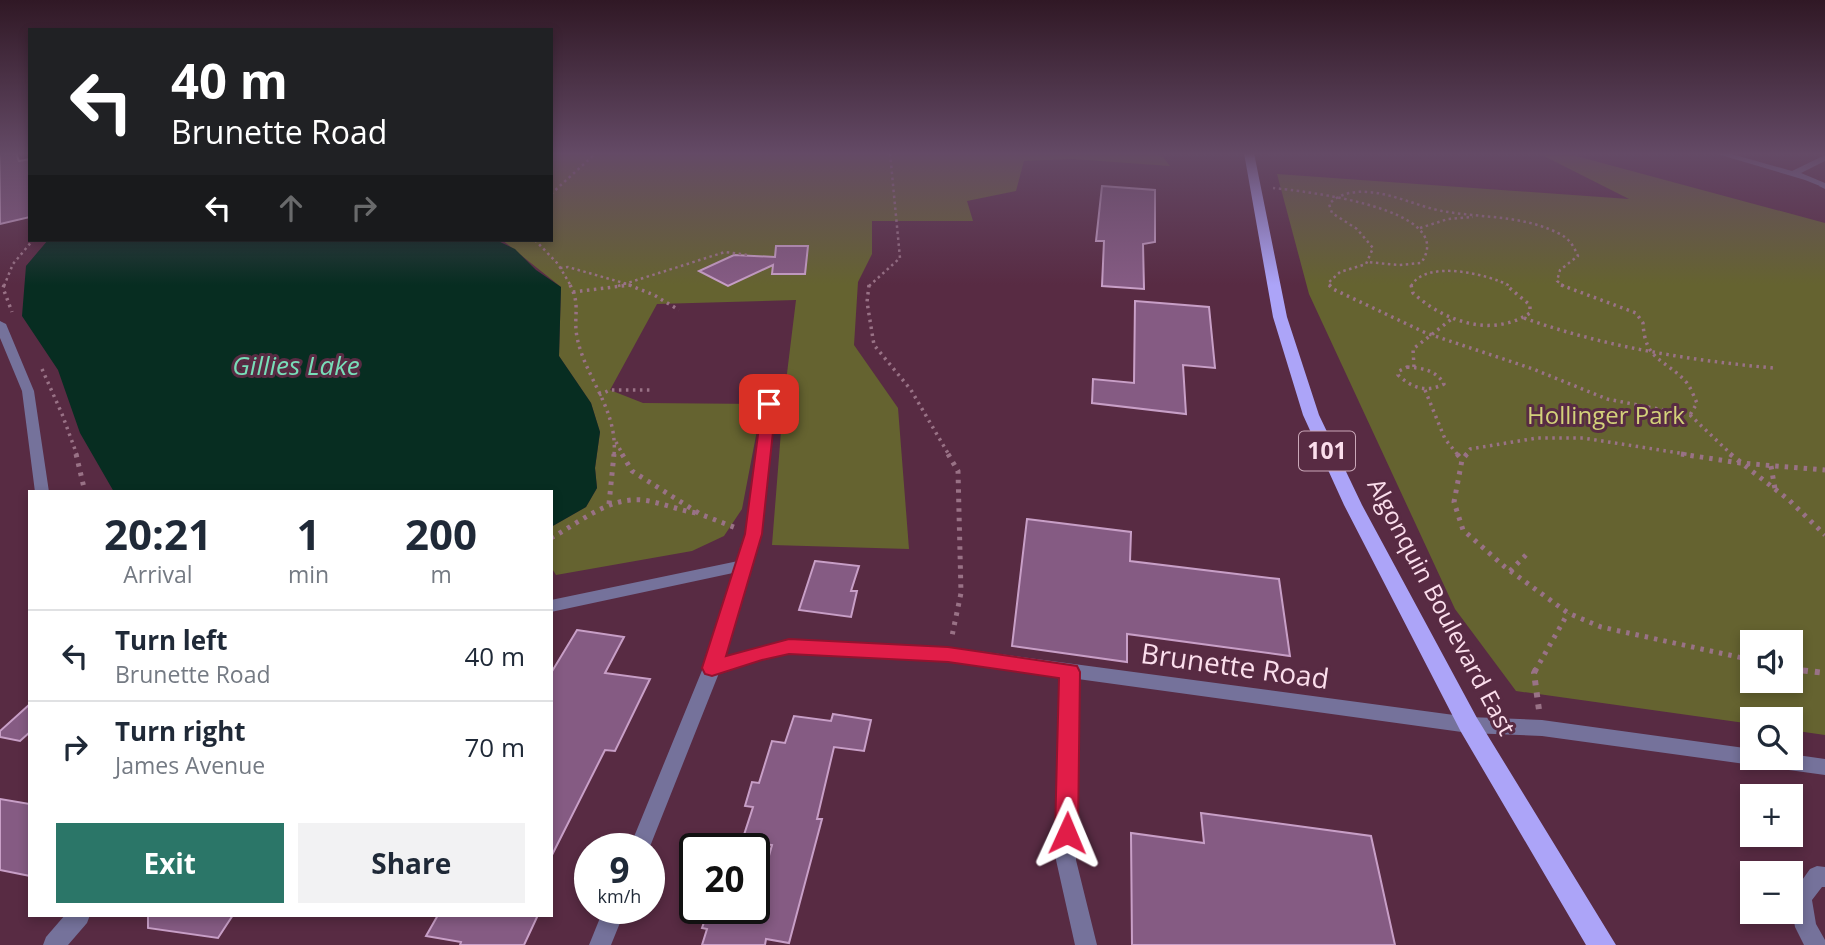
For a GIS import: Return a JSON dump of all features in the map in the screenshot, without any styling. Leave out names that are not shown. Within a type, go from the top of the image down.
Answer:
[{"type":"main road","name":"Algonquin Boulevard East","points":[[1256,197],[1280,317],[1311,415],[1353,505],[1469,726],[1602,945]]},
{"type":"street","points":[[0,324],[28,391],[42,490]]},
{"type":"street","points":[[645,833],[712,668],[754,534],[770,396]]},
{"type":"street","points":[[553,606],[743,565]]},
{"type":"street","name":"Brunette Road","points":[[712,668],[789,646],[948,654],[1469,726],[1542,728],[1740,755]]},
{"type":"street","points":[[1070,672],[1066,860],[1086,945]]},
{"type":"street","points":[[1803,764],[1825,767]]},
{"type":"street","points":[[1816,945],[1805,927],[1801,897],[1817,876],[1825,877]]},
{"type":"street","points":[[54,945],[77,917]]},
{"type":"street","points":[[600,945],[609,924]]},
{"type":"path","points":[[894,197],[900,258],[869,285],[867,302],[874,345],[911,390],[958,471],[961,593],[948,654]]},
{"type":"path","points":[[1330,197],[1396,215],[1420,228],[1427,249],[1426,256],[1416,264]]},
{"type":"path","points":[[1337,197],[1329,204],[1332,213],[1357,229],[1373,248],[1367,262]]},
{"type":"path","points":[[1394,197],[1441,210],[1533,224],[1570,240],[1578,249],[1578,256],[1560,271],[1557,281],[1563,286],[1636,313],[1643,320],[1642,335],[1651,353],[1688,384],[1697,403],[1690,415]]},
{"type":"path","points":[[1420,228],[1448,219],[1484,216]]},
{"type":"path","points":[[17,320],[3,289],[13,264],[31,242]]},
{"type":"path","points":[[537,242],[560,268],[577,298],[577,337],[610,418],[615,441],[632,471],[700,514]]},
{"type":"path","points":[[573,292],[629,285],[725,252],[748,255]]},
{"type":"path","points":[[1431,272],[1416,264],[1367,262],[1332,276],[1328,283],[1340,293],[1431,335],[1533,369],[1607,398],[1690,415],[1740,463],[1825,534]]},
{"type":"path","points":[[560,268],[568,267],[629,285],[671,303],[680,310]]},
{"type":"path","points":[[1460,271],[1513,288],[1531,305],[1530,313],[1511,324],[1493,325],[1453,318],[1435,311],[1413,293],[1411,285],[1416,278],[1431,272],[1460,271]]},
{"type":"path","points":[[1414,367],[1413,349],[1453,318]]},
{"type":"path","points":[[1524,318],[1578,337],[1651,353],[1773,368]]},
{"type":"path","points":[[39,363],[62,409],[79,456],[85,490]]},
{"type":"path","points":[[1414,367],[1429,370],[1443,380],[1444,384],[1438,389],[1425,390],[1410,386],[1399,379],[1399,371],[1414,367]]},
{"type":"path","points":[[599,395],[610,390],[651,390]]},
{"type":"path","points":[[1425,390],[1445,439],[1462,460]]},
{"type":"path","points":[[1740,657],[1601,627],[1568,613],[1510,571],[1462,530],[1454,502],[1462,460],[1470,449],[1537,438],[1583,438],[1740,463],[1825,470]]},
{"type":"path","points":[[609,504],[615,441]]},
{"type":"path","points":[[1772,466],[1775,490]]},
{"type":"path","points":[[553,537],[575,527],[609,504],[634,499],[700,514],[754,534]]},
{"type":"path","points":[[1510,571],[1527,554]]},
{"type":"path","points":[[1542,728],[1534,673],[1568,613]]},
{"type":"path","points":[[1803,671],[1825,674]]},
{"type":"green space","points":[[553,197],[986,197],[967,201],[973,221],[872,221],[872,254],[858,282],[854,345],[898,408],[909,549],[772,545],[783,406],[796,300],[657,304],[610,390],[643,403],[762,404],[742,509],[724,536],[692,551],[556,575],[553,570],[553,526],[586,507],[597,488],[595,468],[600,432],[591,403],[559,356],[561,287],[505,242],[553,242]]},
{"type":"green space","name":"Hollinger Park","points":[[1283,197],[1729,197],[1825,223],[1825,735],[1803,732],[1803,707],[1740,707],[1740,722],[1516,691],[1455,609],[1309,294]]},
{"type":"water","name":"Gillies Lake","points":[[46,242],[500,242],[515,249],[536,270],[561,287],[559,356],[591,403],[600,432],[595,468],[597,488],[586,507],[553,526],[553,490],[113,490],[80,433],[58,370],[22,316],[26,266]]},
{"type":"building","points":[[0,197],[28,197],[28,217],[0,224]]},
{"type":"building","points":[[1101,197],[1155,197],[1155,242],[1143,244],[1144,289],[1102,286],[1104,241],[1096,241]]},
{"type":"building","points":[[776,246],[808,246],[805,274],[772,274],[773,265],[728,286],[699,271],[734,255],[775,257]]},
{"type":"building","points":[[1135,301],[1209,307],[1215,368],[1183,365],[1186,414],[1092,403],[1093,379],[1134,383]]},
{"type":"building","points":[[1027,519],[1131,532],[1130,561],[1279,579],[1290,656],[1127,634],[1127,662],[1012,646]]},
{"type":"building","points":[[815,561],[859,566],[851,591],[857,591],[851,617],[799,610]]},
{"type":"building","points":[[577,630],[624,637],[605,673],[650,679],[615,751],[605,750],[553,853],[553,670]]},
{"type":"building","points":[[28,706],[28,734],[20,741],[0,737],[0,731]]},
{"type":"building","points":[[833,714],[871,720],[864,751],[834,747],[817,819],[822,819],[789,943],[766,939],[765,945],[702,945],[707,929],[702,928],[703,924],[770,924],[770,833],[745,833],[753,807],[745,806],[752,782],[759,783],[772,741],[785,743],[794,716],[831,721]]},
{"type":"building","points":[[0,799],[28,804],[28,876],[0,870]]},
{"type":"building","points":[[1201,813],[1371,836],[1395,945],[1132,945],[1131,833],[1204,843]]},
{"type":"building","points":[[148,917],[232,917],[218,938],[148,928]]},
{"type":"building","points":[[437,917],[537,917],[524,945],[460,945],[461,942],[426,936]]},
{"type":"route","points":[[769,404],[754,534],[712,668],[789,646],[948,654],[1070,672],[1067,833]]}]
